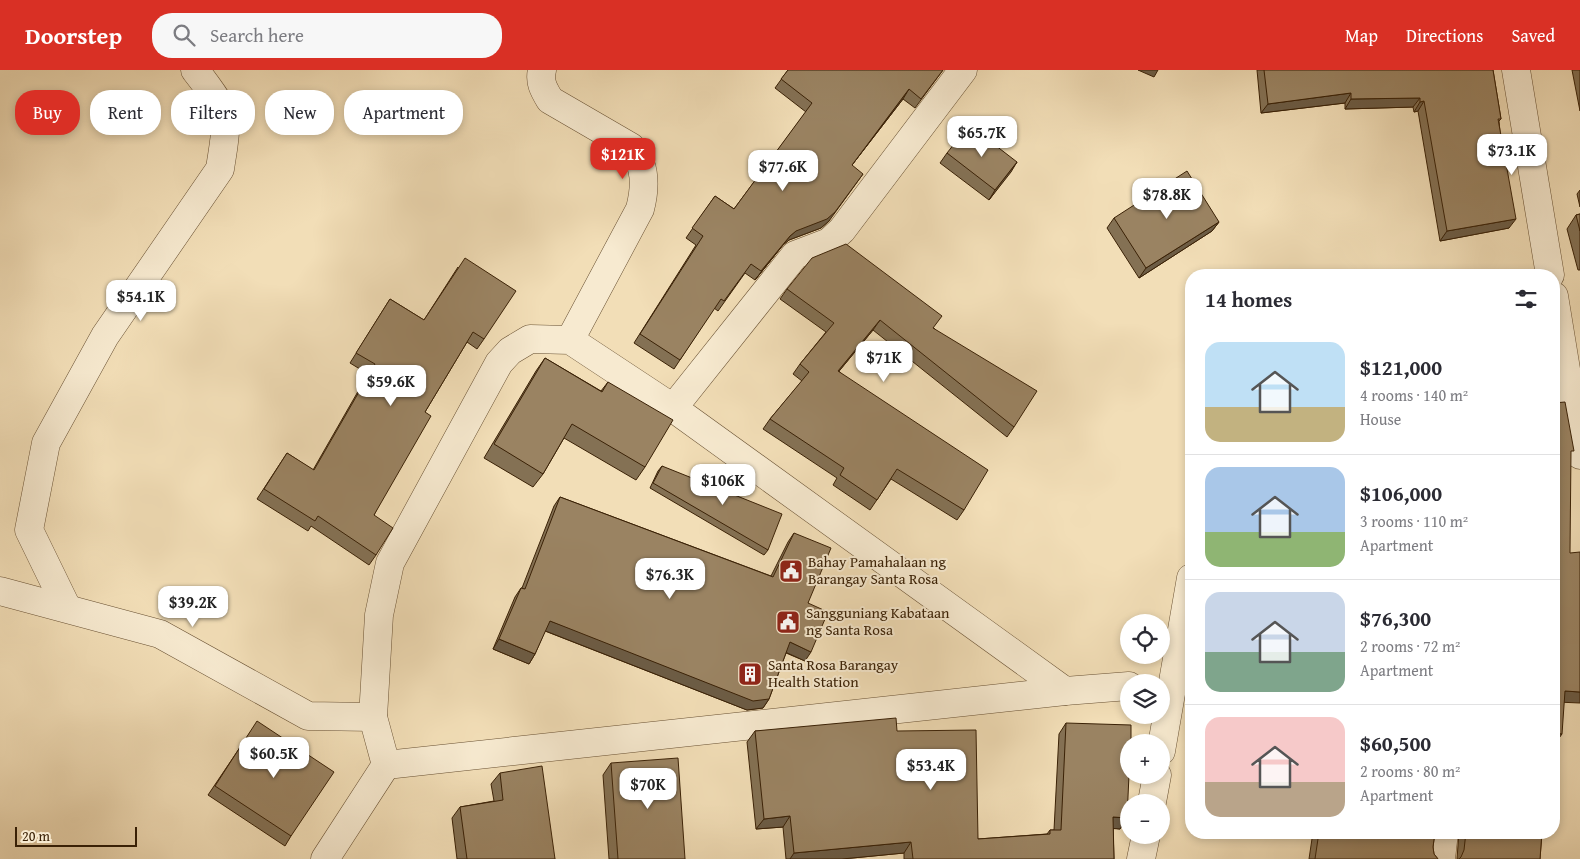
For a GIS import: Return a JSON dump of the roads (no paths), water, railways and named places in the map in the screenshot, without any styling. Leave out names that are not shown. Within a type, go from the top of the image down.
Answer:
[{"type":"street","points":[[67,608],[29,530],[46,443],[105,336],[220,169],[225,116],[205,82],[195,70]]},
{"type":"street","points":[[542,70],[543,88],[550,100],[631,147],[638,156],[644,171],[644,193],[640,209],[570,340]]},
{"type":"street","points":[[673,408],[796,255],[829,242],[842,230],[963,70]]},
{"type":"street","points":[[1516,70],[1549,269]]},
{"type":"street","points":[[1560,333],[1580,455]]},
{"type":"street","points":[[325,859],[386,765],[373,717],[379,615],[390,564],[499,363],[510,351],[530,339],[570,340],[673,408],[1064,690]]},
{"type":"street","points":[[0,591],[160,634],[308,716],[373,717]]},
{"type":"street","points":[[1170,674],[1185,605]]},
{"type":"street","points":[[386,765],[1064,690],[1120,687]]},
{"type":"street","points":[[1441,859],[1443,839]]},
{"type":"street","points":[[1141,859],[1144,844]]},
{"type":"place","name":"Bahay Pamahalaan ng Barangay Santa Rosa","points":[[791,571]]},
{"type":"place","name":"Sangguniang Kabataan ng Santa Rosa","points":[[788,622]]},
{"type":"place","name":"Santa Rosa Barangay Health Station","points":[[750,674]]}]
